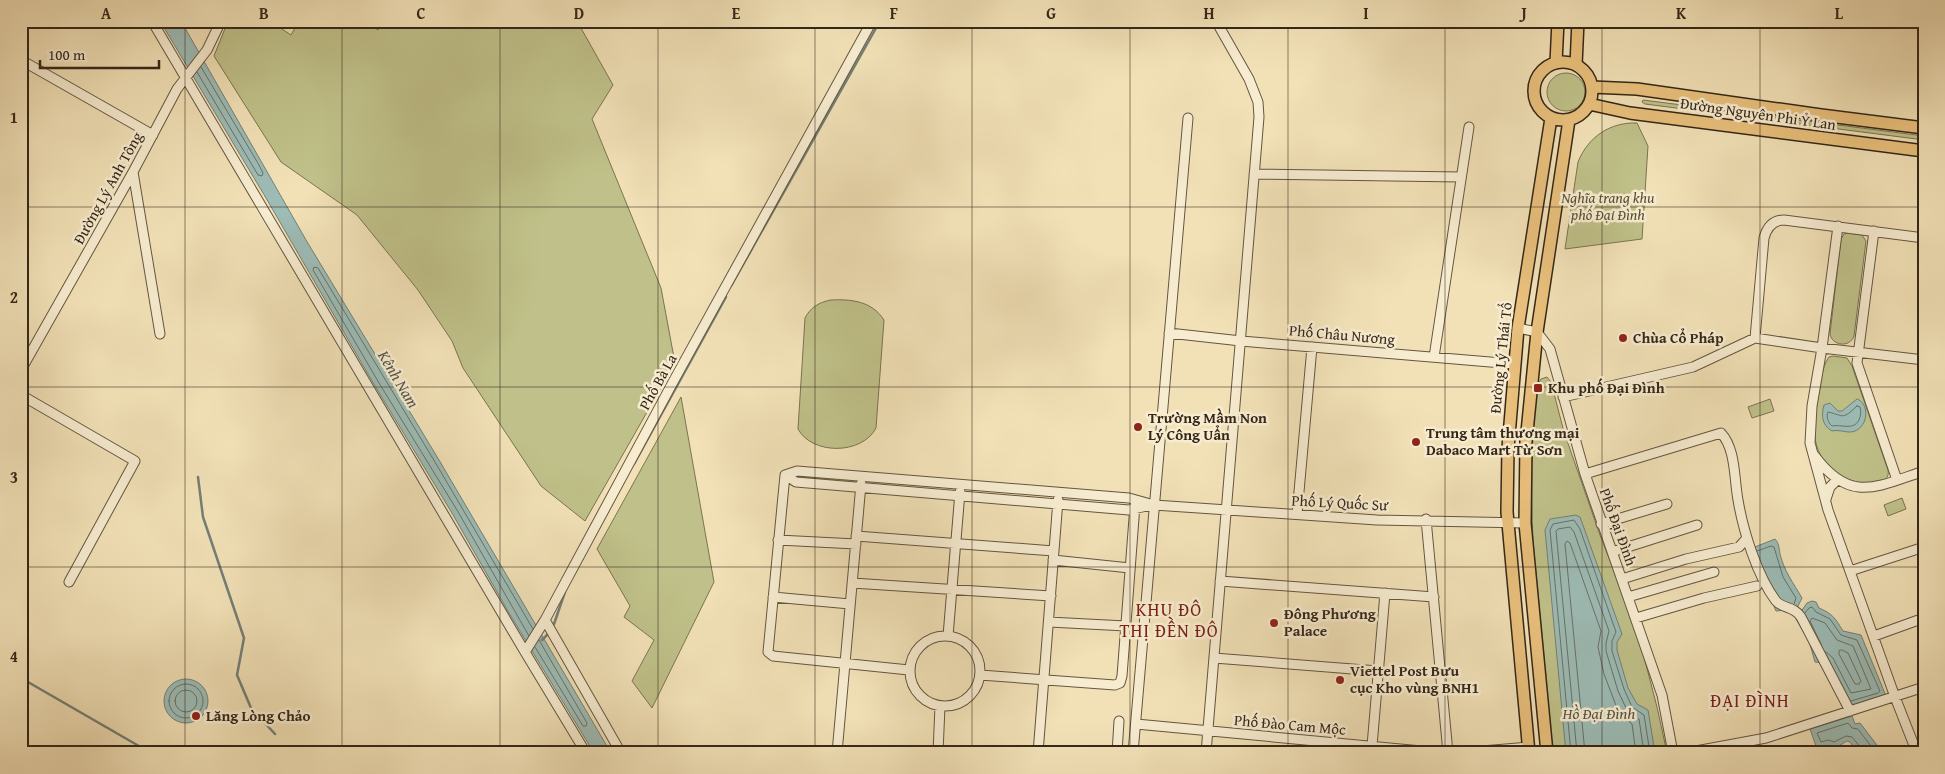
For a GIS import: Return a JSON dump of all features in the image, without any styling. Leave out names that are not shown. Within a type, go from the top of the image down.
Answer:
[{"type":"main road","points":[[1556,63],[1558,21]]},
{"type":"main road","points":[[1576,65],[1578,21]]},
{"type":"main road","points":[[1566,62],[1576,65],[1585,72],[1592,87],[1592,97],[1589,104],[1582,114],[1569,120],[1551,118],[1538,106],[1534,88],[1541,72],[1556,63],[1566,62]]},
{"type":"main road","name":"Đường Nguyên Phi Ỷ Lan","points":[[1592,87],[1637,89],[1821,116],[1924,128]]},
{"type":"main road","name":"Đường Nguyên Phi Ỷ Lan","points":[[1589,104],[1630,113],[1924,151]]},
{"type":"main road","name":"Đường Lý Thái Tổ","points":[[1529,750],[1508,523],[1508,448],[1518,328],[1551,118]]},
{"type":"main road","points":[[1548,753],[1525,523],[1526,442],[1537,332],[1569,120]]},
{"type":"street","points":[[152,21],[586,753]]},
{"type":"street","name":"Đường Lý Anh Tông","points":[[21,370],[178,89],[207,50],[221,21]]},
{"type":"street","name":"Phố Bà La","points":[[525,652],[872,21]]},
{"type":"street","points":[[1206,753],[1259,117],[1258,102],[1249,79],[1216,21]]},
{"type":"street","points":[[21,60],[153,135]]},
{"type":"street","points":[[1133,753],[1188,118]]},
{"type":"street","points":[[1434,357],[1469,127]]},
{"type":"street","points":[[133,172],[160,334]]},
{"type":"street","points":[[1254,174],[1461,177]]},
{"type":"street","points":[[1755,338],[1764,238],[1768,229],[1780,220],[1924,238]]},
{"type":"street","points":[[1838,226],[1822,348],[1811,413],[1809,434],[1811,451],[1825,500],[1895,697],[1917,753]]},
{"type":"street","points":[[1874,231],[1857,363],[1897,480]]},
{"type":"street","points":[[1518,328],[1537,332]]},
{"type":"street","name":"Phố Đại Đình","points":[[1537,332],[1550,349],[1584,474],[1662,694],[1673,753]]},
{"type":"street","name":"Phố Châu Nương","points":[[1169,333],[1241,341],[1514,364]]},
{"type":"street","points":[[1563,397],[1698,365],[1755,338],[1924,360]]},
{"type":"street","points":[[1297,514],[1312,347]]},
{"type":"street","points":[[21,395],[135,460],[69,582]]},
{"type":"street","points":[[1584,474],[1721,433],[1725,438],[1732,457],[1738,502],[1747,538],[1762,575],[1776,601],[1798,612],[1850,711]]},
{"type":"street","points":[[1811,451],[1828,471],[1838,479],[1860,488],[1876,488],[1924,471]]},
{"type":"street","points":[[785,475],[797,471],[1058,492],[1135,504]]},
{"type":"street","points":[[785,475],[796,482],[860,488],[1057,504],[1135,504]]},
{"type":"street","points":[[785,475],[768,652],[773,656],[909,670]]},
{"type":"street","points":[[836,753],[846,664],[861,476]]},
{"type":"street","points":[[1825,500],[1830,486],[1838,479]]},
{"type":"street","points":[[948,636],[961,484]]},
{"type":"street","points":[[1038,753],[1058,492]]},
{"type":"street","points":[[980,675],[1120,683],[1135,504]]},
{"type":"street","name":"Phố Lý Quốc Sư","points":[[1135,504],[1378,520],[1525,523]]},
{"type":"street","points":[[1602,524],[1667,504]]},
{"type":"street","points":[[1426,520],[1448,753]]},
{"type":"street","points":[[1612,552],[1698,525]]},
{"type":"street","points":[[1622,579],[1686,559],[1739,547],[1747,538]]},
{"type":"street","points":[[778,540],[956,543],[1130,568]]},
{"type":"street","points":[[1850,571],[1924,547]]},
{"type":"street","points":[[1628,598],[1714,572]]},
{"type":"street","points":[[1220,581],[1434,597]]},
{"type":"street","points":[[852,583],[1051,596]]},
{"type":"street","points":[[1636,618],[1704,598],[1757,586]]},
{"type":"street","points":[[1372,746],[1385,593]]},
{"type":"street","points":[[773,597],[850,604]]},
{"type":"street","points":[[1874,636],[1924,618]]},
{"type":"street","points":[[544,620],[621,753]]},
{"type":"street","points":[[1049,622],[1126,626]]},
{"type":"street","points":[[948,636],[963,641],[970,647],[976,656],[980,675],[975,689],[965,701],[956,705],[940,706],[927,702],[919,696],[913,688],[909,670],[912,658],[924,642],[933,638],[948,636]]},
{"type":"street","points":[[1214,658],[1378,671]]},
{"type":"street","points":[[1685,753],[1766,738],[1924,687]]},
{"type":"street","points":[[938,753],[940,706]]},
{"type":"street","points":[[1117,753],[1120,720]]},
{"type":"street","name":"Phố Đào Cam Mộc","points":[[1136,724],[1443,753]]},
{"type":"street","points":[[1458,753],[1529,750]]},
{"type":"green space","points":[[228,21],[270,21],[291,35],[299,21],[365,21],[378,30],[382,21],[577,21],[613,85],[592,119],[661,288],[675,363],[585,521],[541,486],[463,368],[452,341],[418,290],[357,215],[281,162],[214,56]]},
{"type":"green space","points":[[1566,73],[1579,79],[1585,92],[1579,105],[1566,111],[1553,105],[1547,92],[1553,79]]},
{"type":"green space","points":[[1643,100],[1924,136],[1924,140],[1645,104],[1642,102]]},
{"type":"green space","name":"Nghĩa trang khu phố Đại Đình","points":[[1627,123],[1637,123],[1648,146],[1642,239],[1565,249],[1578,162],[1582,153],[1594,138],[1609,128]]},
{"type":"green space","points":[[1847,233],[1862,235],[1866,241],[1854,336],[1849,342],[1841,344],[1834,341],[1830,334],[1841,239]]},
{"type":"green space","points":[[831,300],[860,302],[873,309],[884,320],[876,428],[869,437],[860,443],[849,447],[837,448],[814,444],[805,438],[798,429],[805,318],[815,306]]},
{"type":"green space","points":[[1829,357],[1847,358],[1852,366],[1888,470],[1888,476],[1879,482],[1864,483],[1844,478],[1828,465],[1817,447],[1814,422],[1816,410],[1824,366]]},
{"type":"green space","points":[[1547,377],[1551,382],[1564,432],[1600,535],[1637,630],[1667,753],[1553,753],[1533,541],[1532,502],[1533,444],[1537,387],[1541,379]]},
{"type":"green space","points":[[681,397],[714,582],[652,708],[632,681],[654,640],[624,617],[630,606],[597,549]]},
{"type":"green space","points":[[1770,399],[1774,411],[1752,418],[1748,407]]},
{"type":"green space","points":[[1902,498],[1906,509],[1888,516],[1884,505]]},
{"type":"water","name":"Kênh Nam","points":[[160,21],[181,21],[306,240],[439,460],[611,753],[594,753],[509,613],[452,513]]},
{"type":"water","points":[[1857,399],[1864,405],[1866,410],[1863,425],[1852,432],[1832,431],[1826,426],[1823,416],[1824,405],[1830,403],[1838,411],[1842,411]]},
{"type":"water","name":"Hồ Đại Đình","points":[[1576,515],[1580,517],[1622,634],[1617,642],[1617,650],[1628,688],[1637,704],[1648,710],[1655,753],[1566,753],[1545,530],[1550,519]]},
{"type":"water","points":[[1775,539],[1784,566],[1802,598],[1796,610],[1788,612],[1786,610],[1776,611],[1750,549]]},
{"type":"water","points":[[1816,602],[1819,608],[1828,612],[1843,631],[1861,635],[1886,696],[1849,707],[1823,663],[1815,662],[1809,641],[1796,619],[1807,603]]},
{"type":"water","points":[[190,679],[202,685],[207,692],[207,710],[202,717],[195,722],[182,723],[174,720],[167,713],[164,697],[167,689],[174,682]]},
{"type":"water","points":[[1852,716],[1855,724],[1860,723],[1883,753],[1858,753],[1850,742],[1847,741],[1832,750],[1829,745],[1817,749],[1810,729]]},
{"type":"waterway","points":[[731,286],[880,21]]},
{"type":"waterway","points":[[634,464],[726,297]]},
{"type":"waterway","points":[[198,477],[203,517],[244,638],[237,675],[251,708],[275,734]]},
{"type":"waterway","points":[[554,624],[565,592]]},
{"type":"waterway","points":[[542,640],[548,634]]},
{"type":"waterway","points":[[21,678],[151,753]]},
{"type":"place","name":"Chùa Cổ Pháp","points":[[1623,338]]},
{"type":"place","name":"Khu phố Đại Đình","points":[[1538,388]]},
{"type":"place","name":"Trường Mầm Non Lý Công Uẩn","points":[[1138,427]]},
{"type":"place","name":"Trung tâm thương mại Dabaco Mart Từ Sơn","points":[[1416,442]]},
{"type":"place","name":"Đông Phương Palace","points":[[1274,623]]},
{"type":"place","name":"Viettel Post Bưu cục Kho vùng BNH1","points":[[1340,680]]},
{"type":"place","name":"Lăng Lòng Chảo","points":[[196,716]]},
{"type":"district","name":"KHU ĐÔ THỊ ĐỀN ĐÔ","points":[[1169,620]]},
{"type":"district","name":"ĐẠI ĐÌNH","points":[[1750,701]]}]
